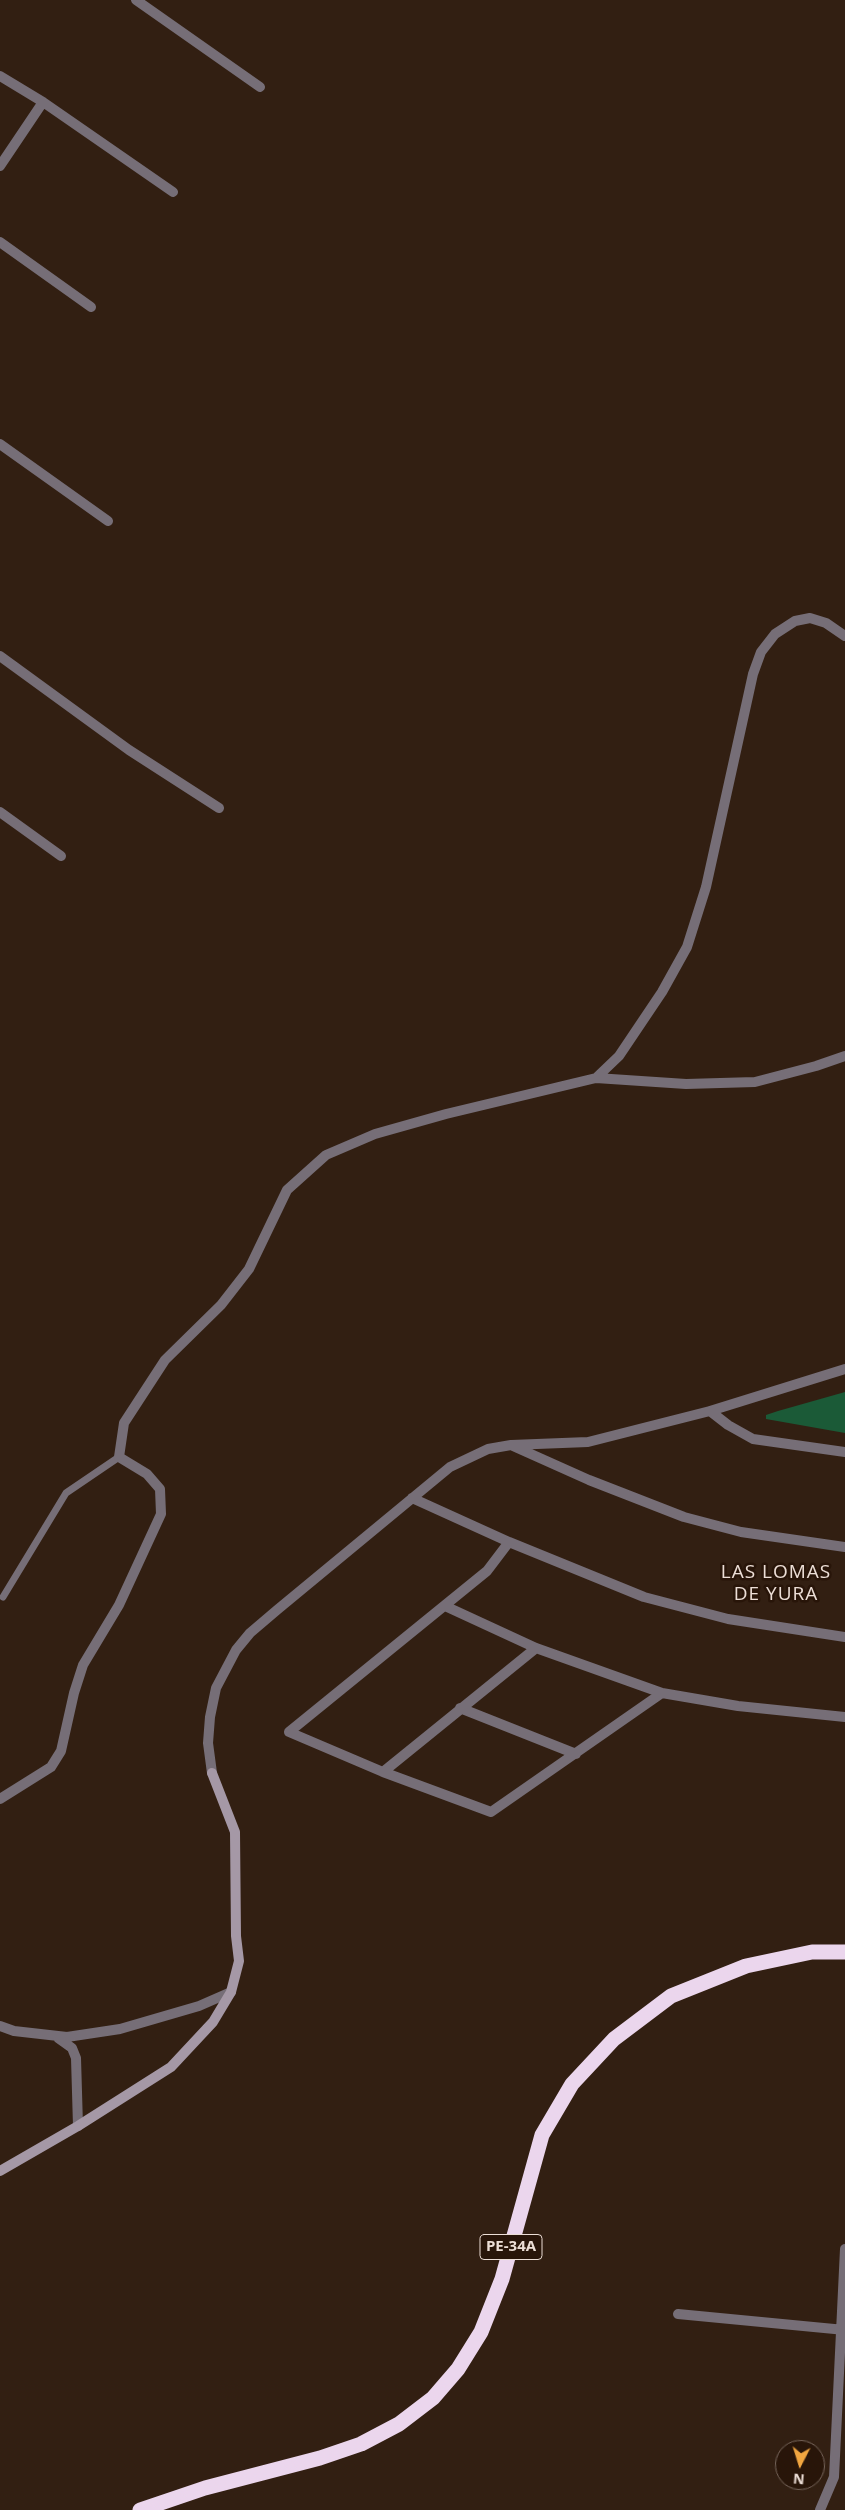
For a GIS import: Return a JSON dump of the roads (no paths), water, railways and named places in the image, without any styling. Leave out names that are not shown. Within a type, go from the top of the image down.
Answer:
[{"type":"highway","name":"PE-34A","points":[[140,2510],[205,2488],[320,2458],[361,2444],[399,2424],[434,2398],[458,2369],[481,2332],[502,2279],[542,2135],[572,2084],[614,2039],[671,1996],[746,1966],[812,1952],[845,1952]]},
{"type":"street","points":[[136,0],[260,88]]},
{"type":"street","points":[[0,76],[43,102],[173,192]]},
{"type":"street","points":[[0,166],[43,102]]},
{"type":"street","points":[[0,242],[91,307]]},
{"type":"street","points":[[0,444],[108,521]]},
{"type":"street","points":[[596,1078],[619,1056],[634,1036],[674,973],[687,947],[706,887],[753,674],[761,652],[774,634],[795,621],[810,618],[826,623],[845,636]]},
{"type":"street","points":[[0,656],[129,750],[219,808]]},
{"type":"street","points":[[0,812],[61,856]]},
{"type":"street","points":[[0,1799],[51,1767],[61,1751],[74,1693],[83,1665],[119,1605],[161,1514],[160,1489],[147,1474],[120,1457],[124,1423],[165,1360],[221,1305],[249,1269],[287,1190],[326,1155],[375,1134],[402,1126],[596,1078],[686,1084],[755,1082],[816,1066],[845,1056]]},
{"type":"street","points":[[0,2171],[78,2126],[171,2067],[213,2022],[231,1992],[239,1961],[236,1936],[235,1832],[212,1773],[208,1743],[210,1717],[216,1688],[236,1650],[257,1628],[450,1467],[488,1449],[511,1445],[588,1442],[710,1411],[845,1368]]},
{"type":"street","points":[[710,1411],[728,1425],[752,1438],[845,1452]]},
{"type":"street","points":[[511,1445],[589,1480],[684,1517],[741,1532],[845,1548]]},
{"type":"street","points":[[412,1498],[509,1542],[644,1598],[688,1610],[759,1625],[845,1636]]},
{"type":"street","points":[[509,1542],[487,1571],[289,1732],[383,1772],[491,1812],[662,1693]]},
{"type":"street","points":[[445,1606],[536,1648],[662,1693],[738,1706],[845,1718]]},
{"type":"street","points":[[383,1772],[536,1648]]},
{"type":"street","points":[[460,1708],[576,1754]]},
{"type":"street","points":[[0,2026],[14,2031],[67,2037],[120,2029],[199,2006],[231,1992]]},
{"type":"street","points":[[54,2036],[72,2048],[76,2058],[78,2126]]},
{"type":"street","points":[[820,2510],[834,2478],[843,2329],[845,2249]]},
{"type":"street","points":[[678,2314],[843,2329]]},
{"type":"lane","points":[[3,1597],[66,1493],[120,1457]]},
{"type":"district","name":"LAS LOMAS DE YURA","points":[[776,1584]]}]
